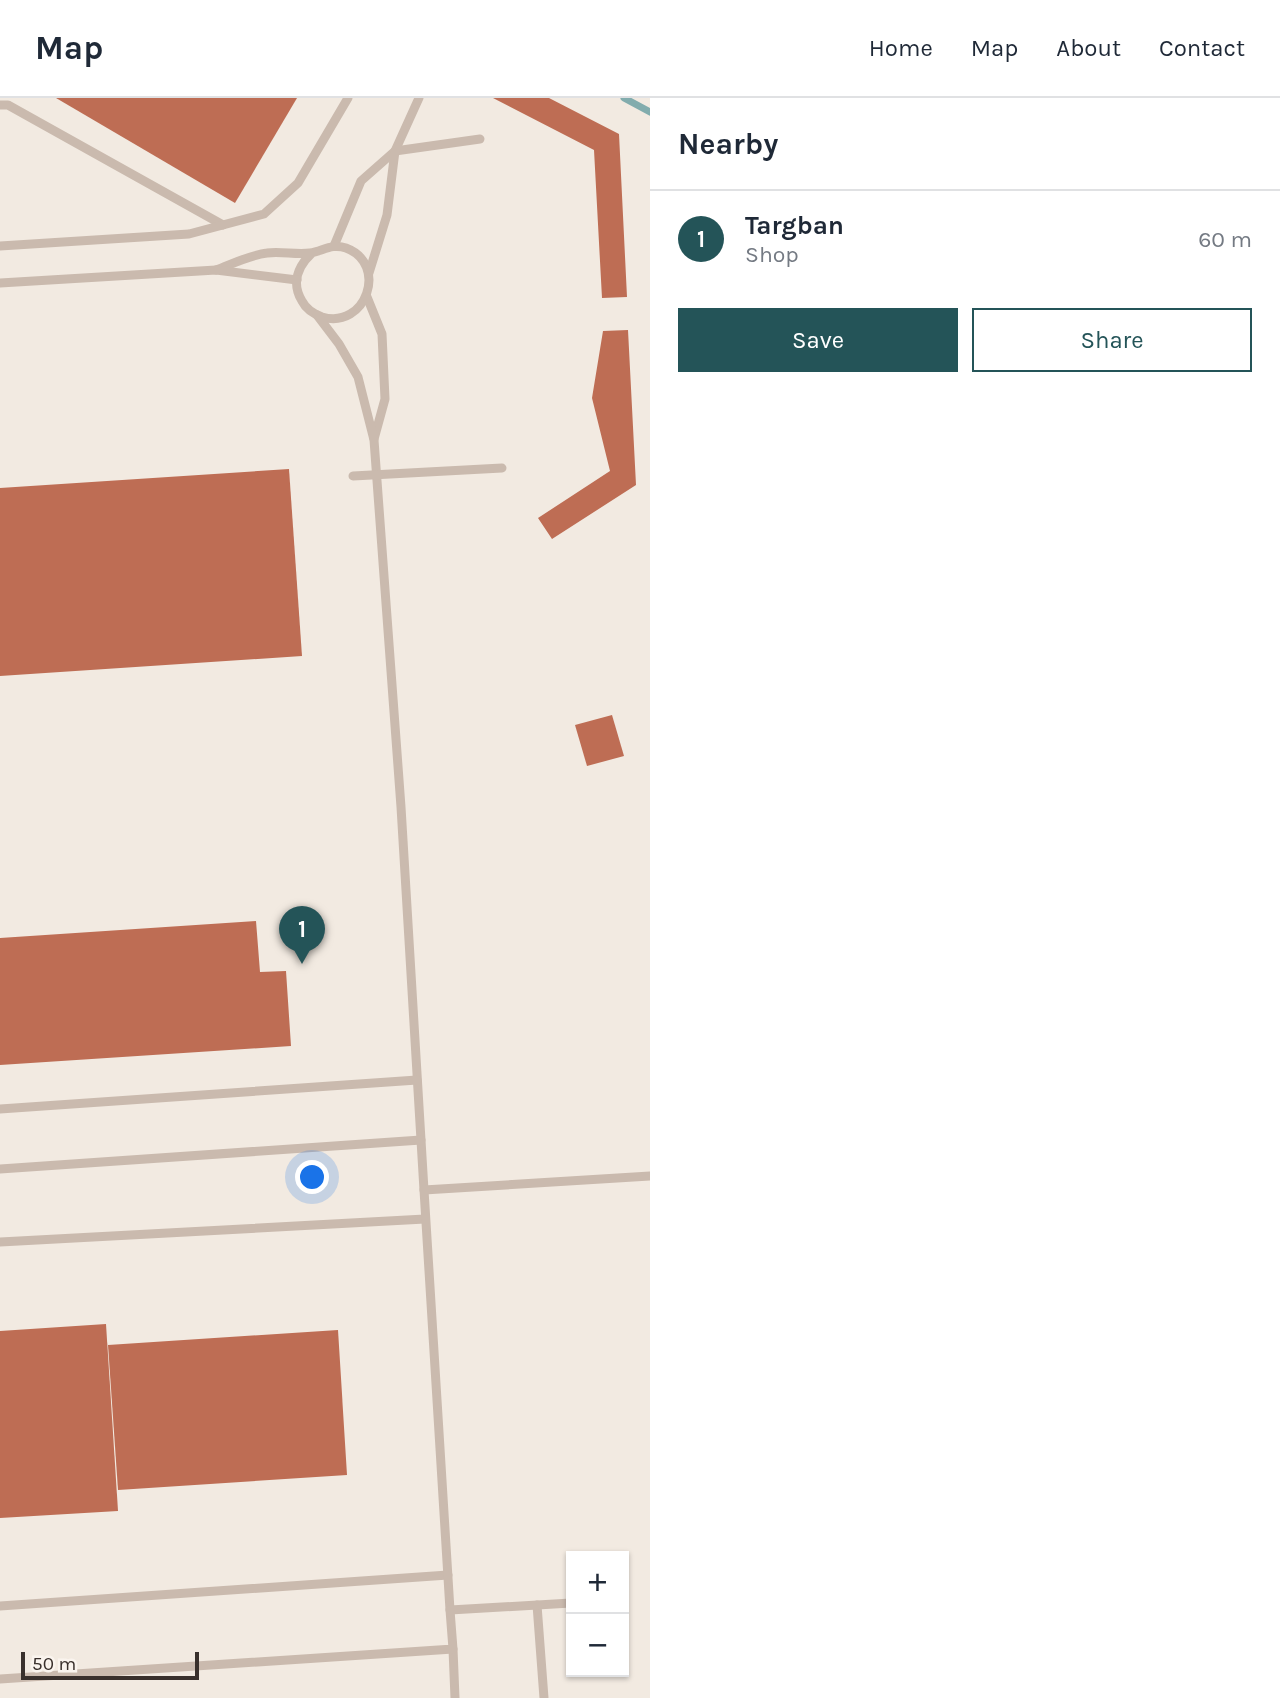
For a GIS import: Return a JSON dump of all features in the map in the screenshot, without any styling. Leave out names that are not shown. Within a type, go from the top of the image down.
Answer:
[{"type":"lane","points":[[0,246],[189,234],[264,215],[298,183],[348,98]]},
{"type":"lane","points":[[317,315],[329,319],[341,318],[361,307],[367,297],[369,273],[387,215],[395,150],[419,98]]},
{"type":"lane","points":[[0,105],[8,105],[223,225]]},
{"type":"lane","points":[[334,246],[361,181],[395,150],[480,139]]},
{"type":"lane","points":[[369,273],[356,253],[334,246],[322,247],[304,260],[296,280],[302,301],[340,344],[358,376],[374,440],[400,781],[455,1698]]},
{"type":"lane","points":[[216,270],[265,253],[312,253]]},
{"type":"lane","points":[[0,283],[216,270],[296,280]]},
{"type":"lane","points":[[367,297],[382,334],[385,399],[374,440]]},
{"type":"lane","points":[[353,476],[502,468]]},
{"type":"lane","points":[[0,1109],[417,1080]]},
{"type":"lane","points":[[0,1169],[421,1140]]},
{"type":"lane","points":[[424,1190],[650,1176]]},
{"type":"lane","points":[[0,1242],[425,1219]]},
{"type":"lane","points":[[0,1606],[448,1576]]},
{"type":"lane","points":[[450,1610],[566,1604]]},
{"type":"lane","points":[[537,1605],[544,1698]]},
{"type":"lane","points":[[0,1679],[453,1648]]},
{"type":"building","points":[[56,98],[297,98],[235,203]]},
{"type":"building","points":[[493,98],[549,98],[619,134],[627,297],[602,298],[594,150]]},
{"type":"building","points":[[628,330],[636,485],[552,539],[538,518],[610,471],[592,398],[603,331]]},
{"type":"building","points":[[289,469],[302,656],[0,676],[0,488]]},
{"type":"building","points":[[612,715],[624,756],[587,766],[575,725]]},
{"type":"building","points":[[256,921],[260,972],[286,971],[291,1046],[0,1065],[0,938]]},
{"type":"building","points":[[106,1324],[118,1511],[0,1518],[0,1331]]},
{"type":"building","points":[[338,1330],[347,1475],[118,1490],[108,1345]]},
{"type":"waterway","points":[[624,98],[650,112]]},
{"type":"place","name":"Targban","points":[[302,964]]}]
